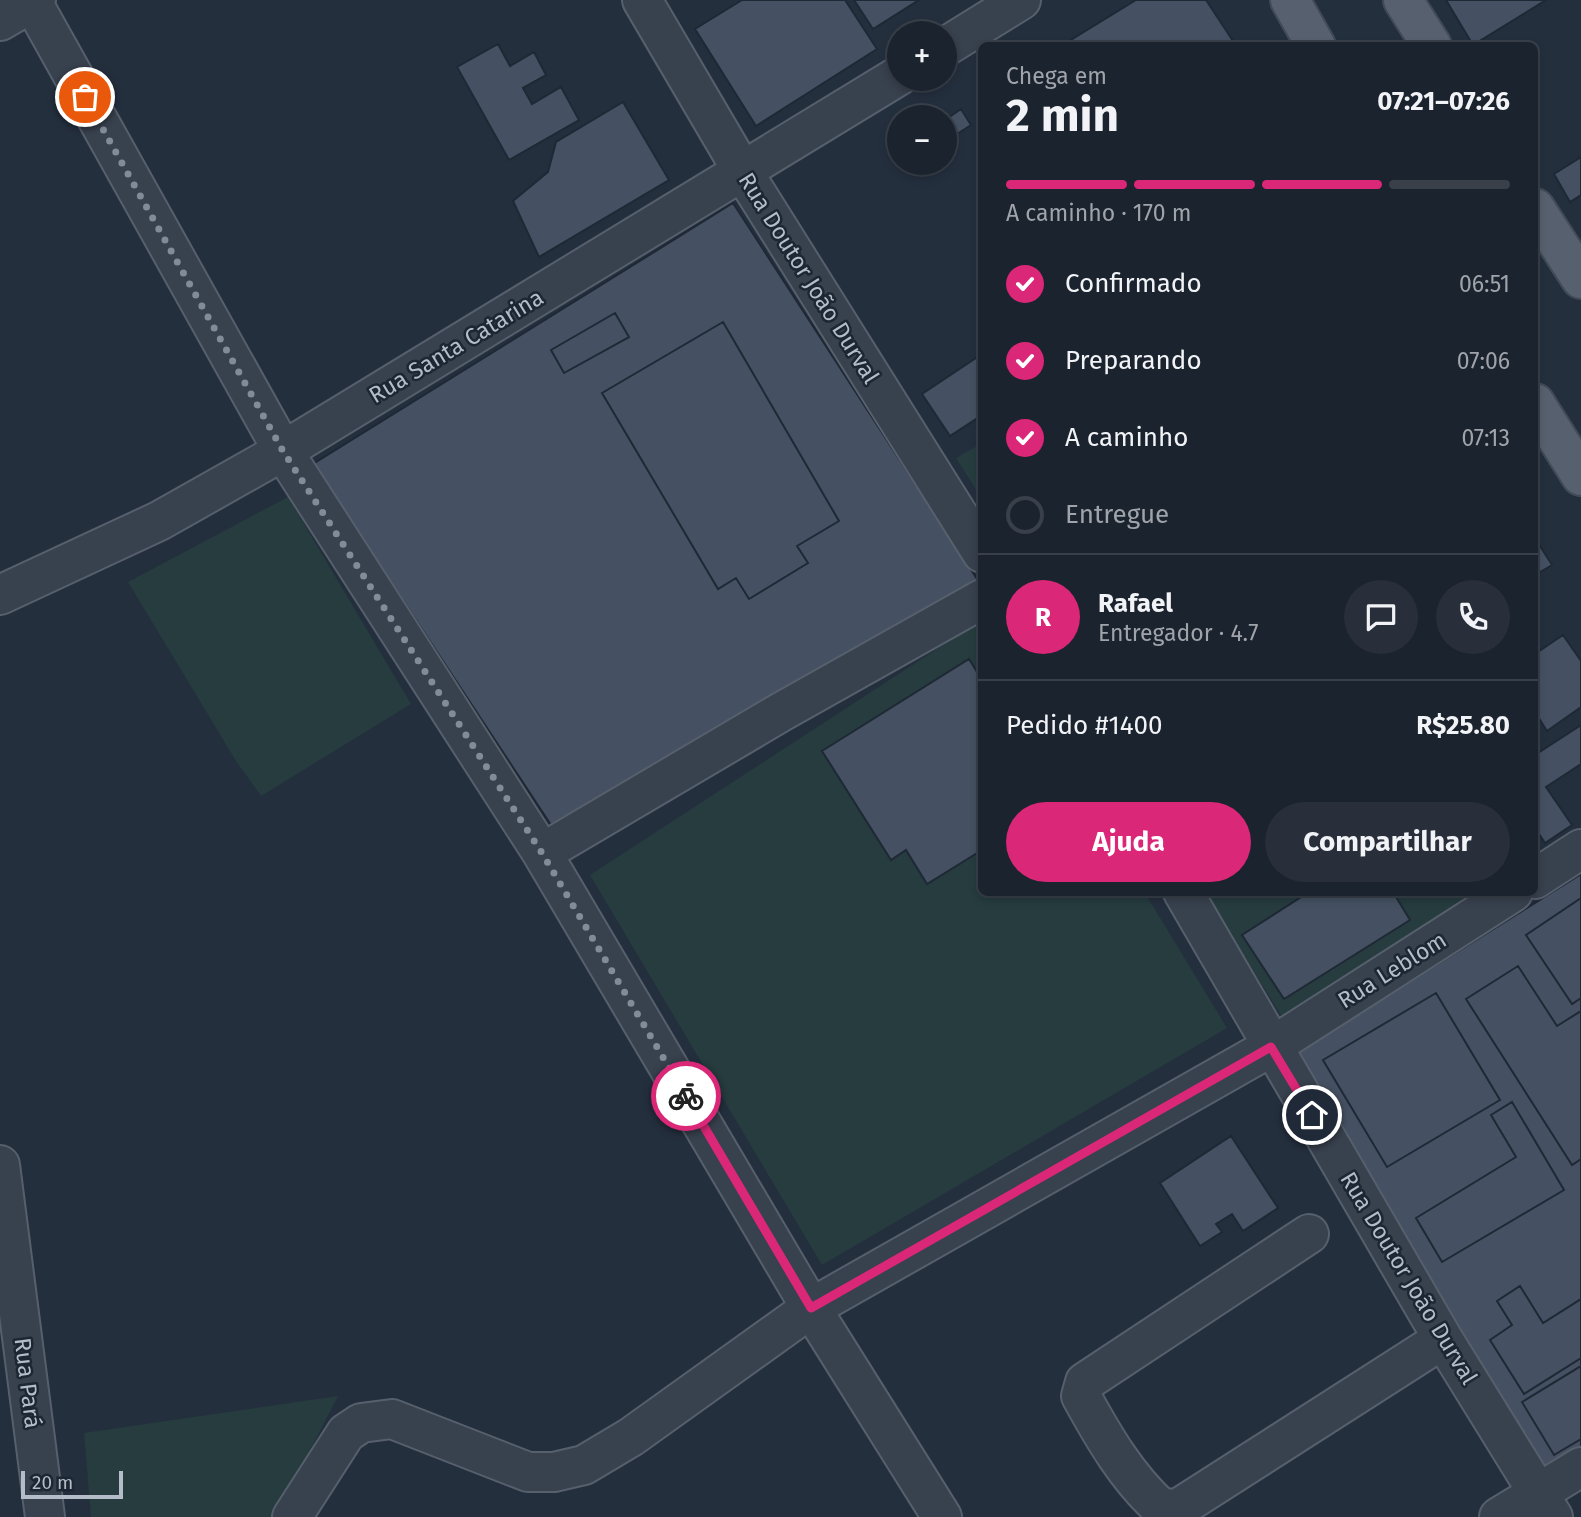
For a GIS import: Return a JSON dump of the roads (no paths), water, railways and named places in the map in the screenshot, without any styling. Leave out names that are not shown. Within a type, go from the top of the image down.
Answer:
[{"type":"main road","points":[[1290,0],[1314,42]]},
{"type":"main road","points":[[1404,0],[1430,42]]},
{"type":"main road","points":[[1538,212],[1579,273]]},
{"type":"main road","points":[[1538,408],[1581,476]]},
{"type":"street","name":"Rua Doutor João Durval","points":[[642,0],[743,172],[978,547]]},
{"type":"street","points":[[957,40],[1021,0]]},
{"type":"street","points":[[25,6],[283,451],[542,853],[811,1308],[943,1517]]},
{"type":"street","name":"Rua Santa Catarina","points":[[0,595],[159,521],[283,451],[887,83]]},
{"type":"street","points":[[542,853],[780,712],[978,601]]},
{"type":"street","points":[[1538,877],[1581,849]]},
{"type":"street","name":"Rua Doutor João Durval","points":[[1185,896],[1443,1339],[1546,1505]]},
{"type":"street","name":"Rua Leblom","points":[[292,1517],[346,1433],[361,1423],[392,1419],[528,1472],[554,1472],[584,1465],[631,1437],[811,1308],[1271,1047],[1507,896]]},
{"type":"street","name":"Rua Pará","points":[[0,1168],[45,1517]]},
{"type":"street","points":[[1309,1234],[1085,1382],[1081,1396],[1096,1424],[1132,1477],[1162,1509],[1179,1508],[1443,1339]]},
{"type":"street","points":[[1499,1517],[1546,1505],[1581,1467]]}]
